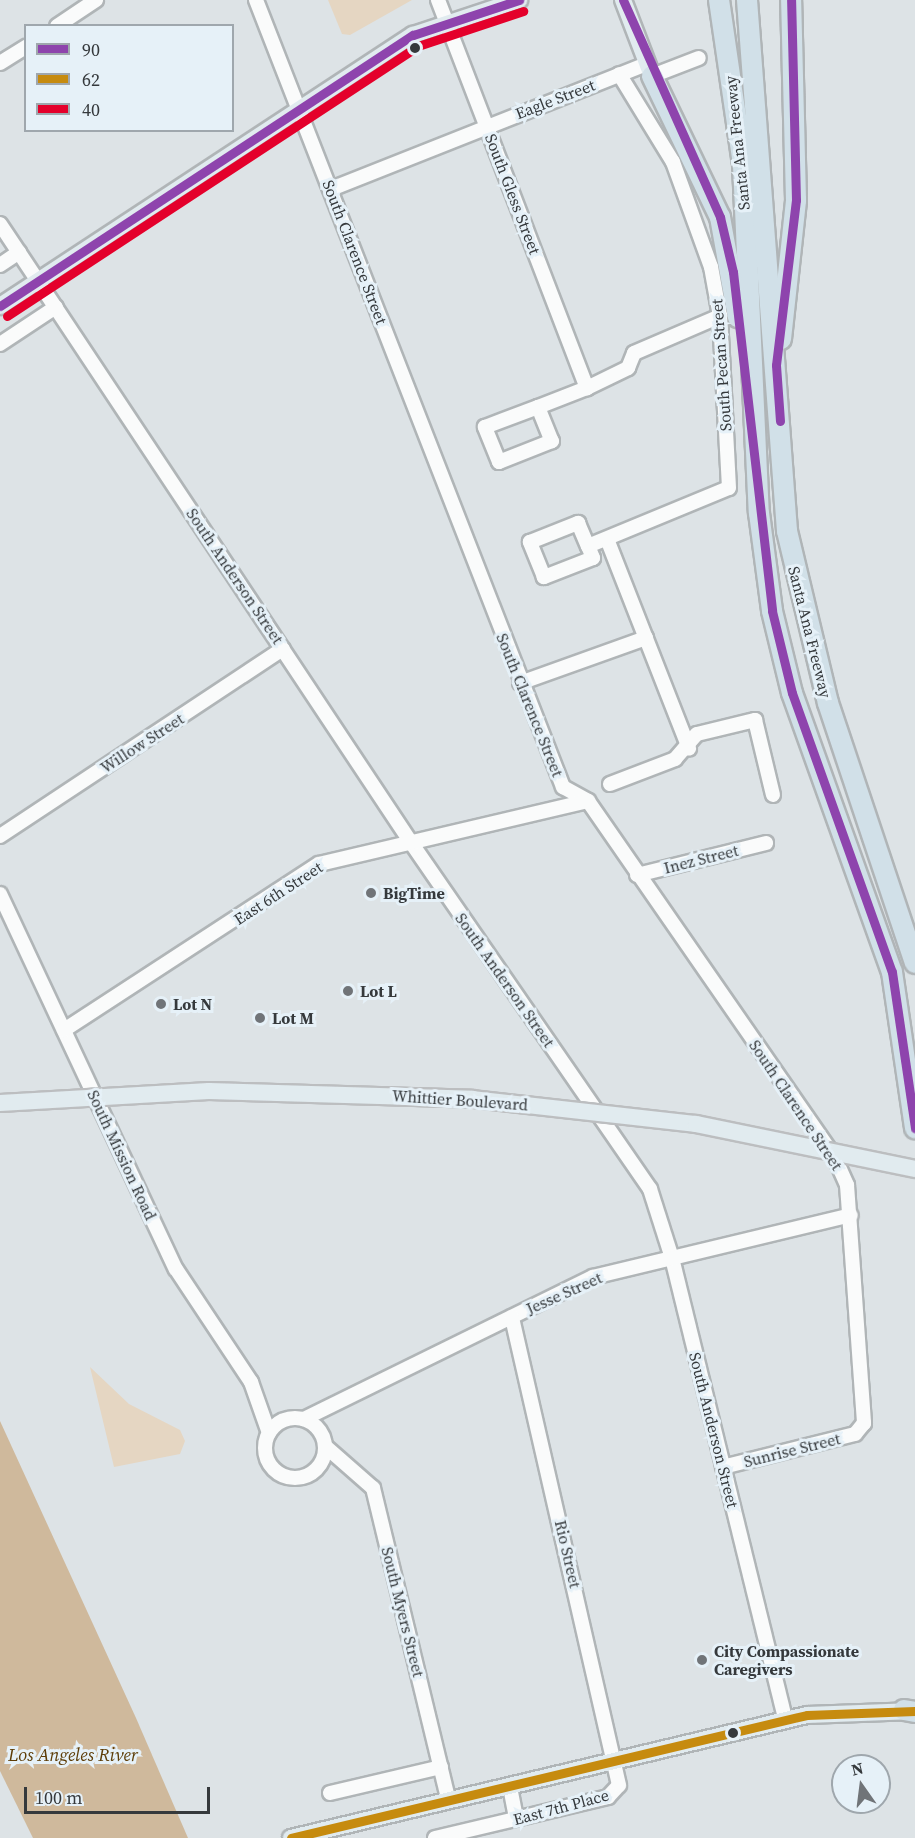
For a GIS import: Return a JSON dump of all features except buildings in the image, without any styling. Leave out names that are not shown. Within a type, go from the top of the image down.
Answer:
[{"type":"highway","name":"Santa Ana Freeway","points":[[719,0],[743,165],[759,513],[772,612],[792,693],[892,972],[915,1128]]},
{"type":"highway","name":"Santa Ana Freeway","points":[[747,0],[787,531],[800,596],[828,703],[912,940],[915,963]]},
{"type":"highway","points":[[776,365],[796,200],[791,0]]},
{"type":"highway","points":[[650,70],[720,217],[733,272],[759,513]]},
{"type":"main road","points":[[7,302],[413,35],[519,0]]},
{"type":"main road","points":[[623,0],[650,70]]},
{"type":"main road","name":"Whittier Boulevard","points":[[0,1103],[208,1091],[473,1099],[706,1126],[915,1169]]},
{"type":"main road","points":[[291,1838],[617,1762],[785,1719],[848,1710],[911,1711]]},
{"type":"street","points":[[60,24],[96,0]]},
{"type":"street","name":"South Clarence Street","points":[[256,0],[331,189],[520,683],[563,787],[588,801],[637,875],[835,1158],[847,1185],[860,1431]]},
{"type":"street","name":"South Gless Street","points":[[438,0],[587,388]]},
{"type":"street","points":[[0,63],[24,48]]},
{"type":"street","name":"Eagle Street","points":[[331,189],[619,74],[650,70],[699,58]]},
{"type":"street","name":"South Pecan Street","points":[[588,546],[729,488],[720,316],[695,210],[619,74]]},
{"type":"street","name":"South Anderson Street","points":[[0,224],[410,841],[650,1189],[672,1258],[785,1719]]},
{"type":"street","points":[[0,265],[19,252]]},
{"type":"street","points":[[0,344],[56,307]]},
{"type":"street","points":[[538,407],[552,441],[499,462],[485,428],[538,407],[587,388],[628,368],[634,353],[720,316]]},
{"type":"street","points":[[578,523],[588,546],[593,558],[544,577],[530,542],[578,523]]},
{"type":"street","points":[[608,539],[689,748]]},
{"type":"street","points":[[520,683],[646,638]]},
{"type":"street","name":"Willow Street","points":[[0,836],[283,649]]},
{"type":"street","points":[[610,784],[689,748],[697,734],[755,720],[773,795]]},
{"type":"street","name":"East 6th Street","points":[[64,1030],[319,864],[588,801]]},
{"type":"street","name":"Inez Street","points":[[637,875],[766,843]]},
{"type":"street","name":"South Mission Road","points":[[0,894],[176,1269],[263,1404],[269,1432]]},
{"type":"street","name":"Jesse Street","points":[[297,1419],[593,1277],[850,1215]]},
{"type":"street","name":"Rio Street","points":[[512,1317],[617,1762],[616,1792]]},
{"type":"street","points":[[263,1404],[321,1432]]},
{"type":"street","points":[[316,1469],[325,1446],[321,1432],[328,1406]]},
{"type":"street","points":[[297,1419],[269,1432],[266,1452],[274,1469],[292,1477],[316,1469],[350,1468]]},
{"type":"street","name":"Sunrise Street","points":[[723,1467],[860,1431]]},
{"type":"street","name":"South Myers Street","points":[[325,1446],[372,1488],[449,1801]]},
{"type":"street","points":[[330,1793],[441,1767]]},
{"type":"street","points":[[510,1787],[516,1818]]},
{"type":"street","name":"East 7th Place","points":[[435,1838],[616,1792]]},
{"type":"shaded area","points":[[328,0],[412,0],[350,35],[342,34]]},
{"type":"shaded area","points":[[90,1367],[129,1404],[180,1430],[185,1441],[180,1454],[114,1467]]},
{"type":"water","name":"Los Angeles River","points":[[0,1421],[136,1718],[188,1838],[33,1838],[0,1771]]},
{"type":"transit line","name":"90","points":[[0,306],[413,35],[519,0]]},
{"type":"transit line","name":"90","points":[[623,0],[720,217],[733,272],[772,611],[792,693],[892,972],[915,1128]]},
{"type":"transit line","name":"90","points":[[780,421],[776,365],[796,200],[791,0]]},
{"type":"transit line","name":"40","points":[[7,316],[418,46],[523,11]]},
{"type":"transit line","name":"62","points":[[291,1838],[807,1715],[915,1711]]},
{"type":"place","name":"BigTime","points":[[371,893]]},
{"type":"place","name":"Lot L","points":[[348,991]]},
{"type":"place","name":"Lot N","points":[[161,1004]]},
{"type":"place","name":"Lot M","points":[[260,1018]]},
{"type":"place","name":"City Compassionate Caregivers","points":[[702,1660]]}]
